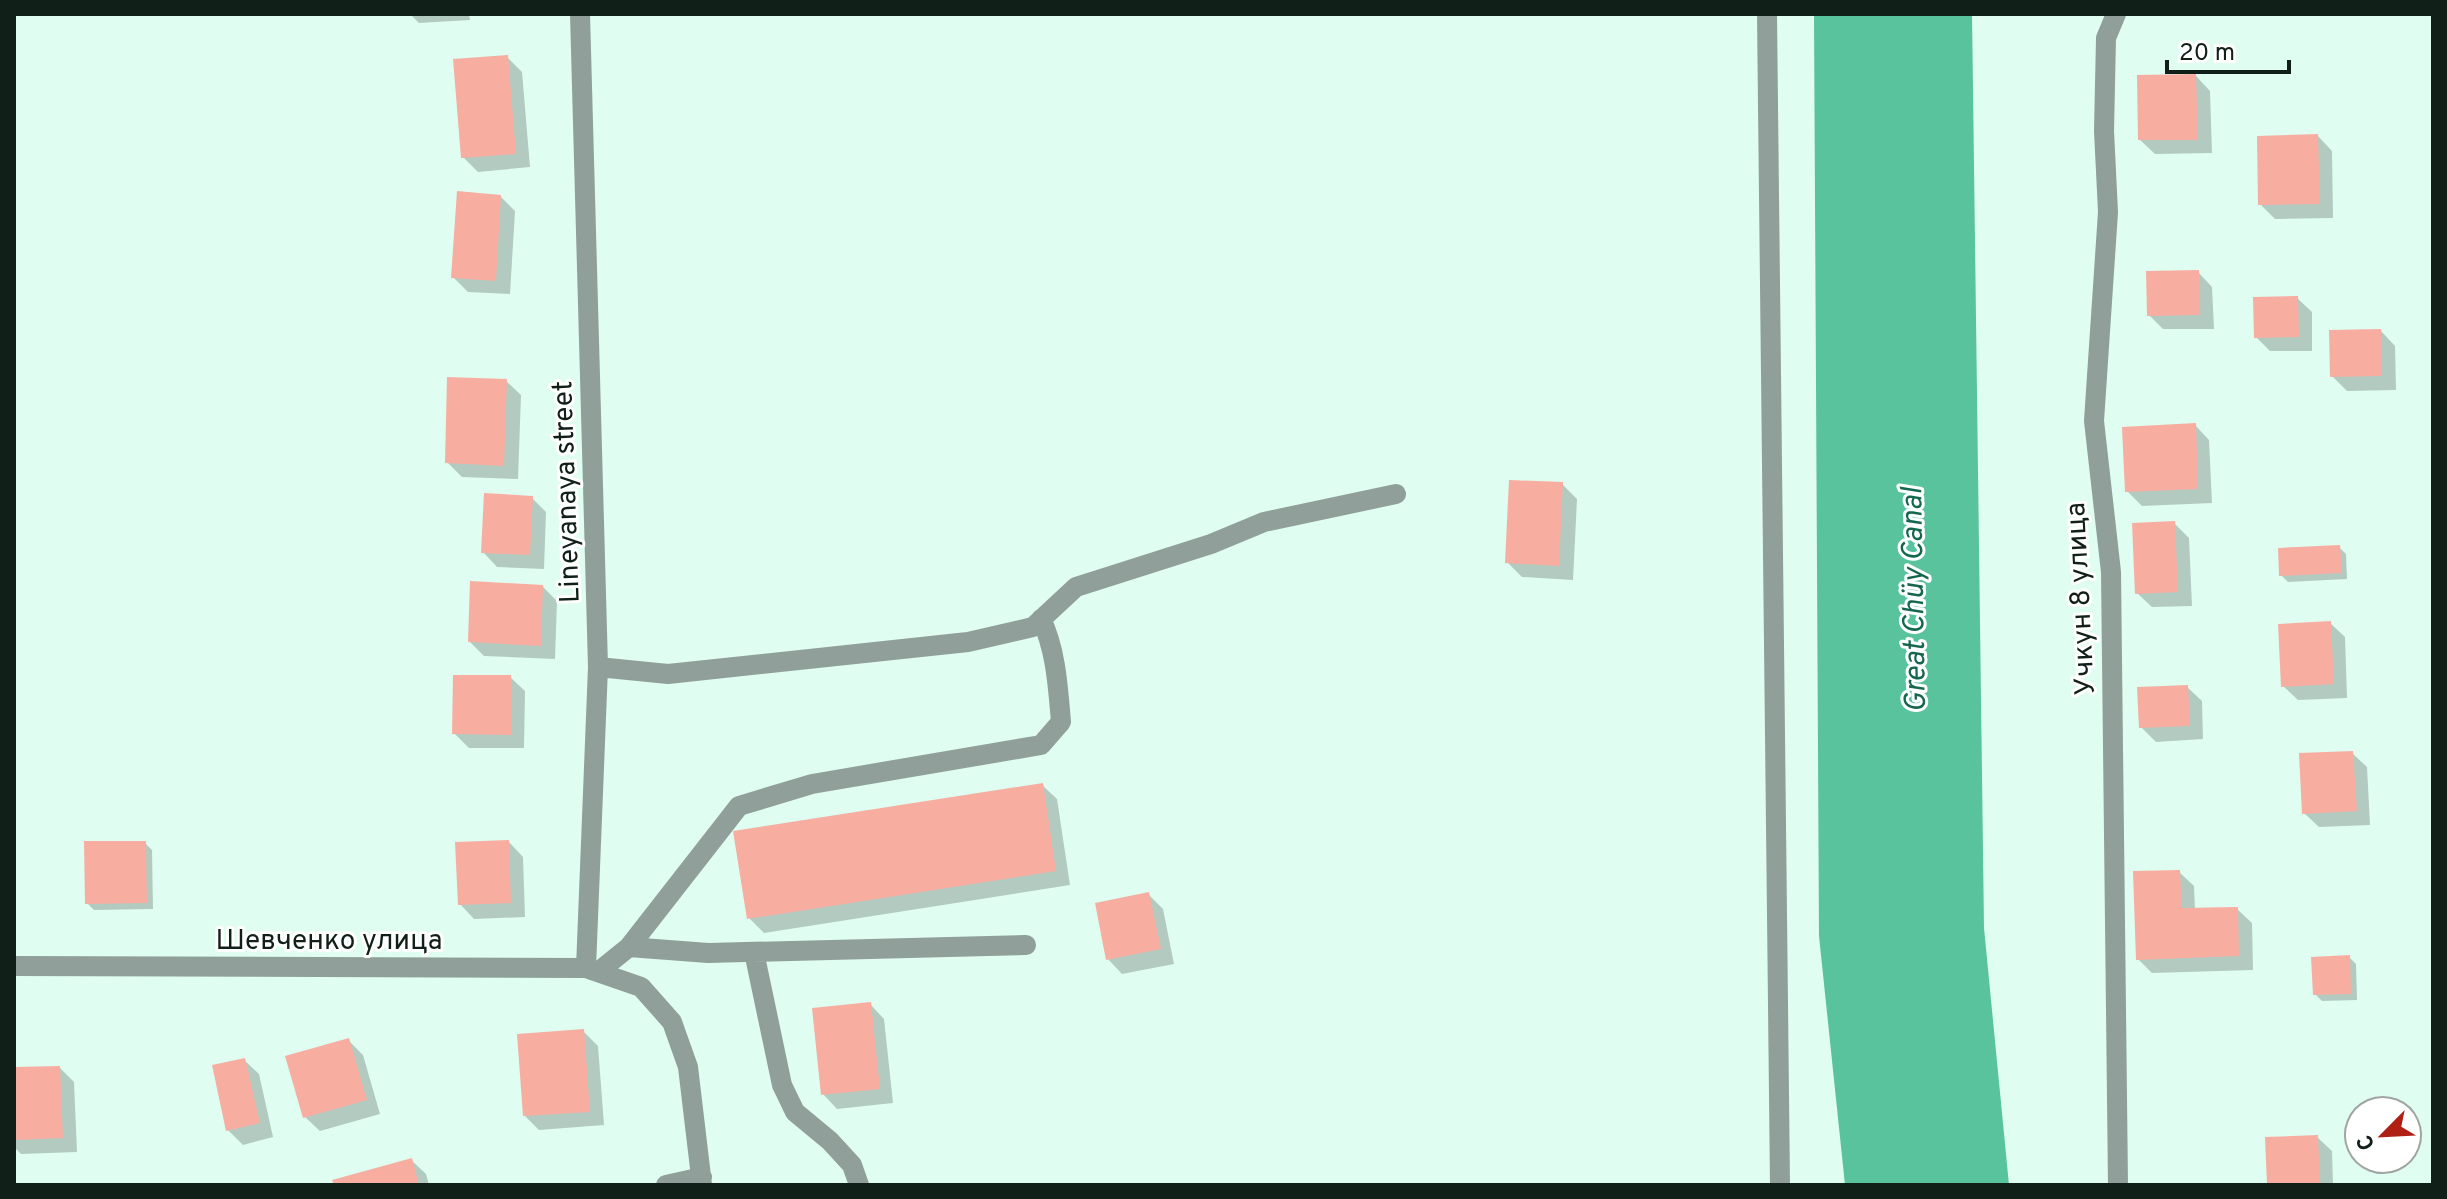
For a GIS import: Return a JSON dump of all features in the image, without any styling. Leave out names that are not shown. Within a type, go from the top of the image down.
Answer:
[{"type":"street","name":"Lineyanaya street","points":[[580,14],[598,667],[592,970]]},
{"type":"street","points":[[1767,14],[1780,1185]]},
{"type":"street","name":"Учкун 8 улица","points":[[2116,14],[2106,38],[2104,131],[2108,212],[2094,421],[2111,572],[2118,1185]]},
{"type":"street","points":[[598,667],[668,674],[968,642],[1033,627],[1076,587],[1211,544],[1264,522],[1396,494]]},
{"type":"street","points":[[592,970],[629,947],[739,806],[812,784],[1041,745],[1061,722],[1058,685],[1047,630],[1041,619]]},
{"type":"street","points":[[629,947],[708,953],[1026,945]]},
{"type":"street","points":[[754,952],[782,1085],[795,1112],[830,1141],[852,1165],[859,1185]]},
{"type":"street","name":"Шевченко улица","points":[[14,966],[592,970],[641,987],[672,1022],[688,1067],[702,1181]]},
{"type":"street","points":[[666,1185],[702,1181]]},
{"type":"water","name":"Great Chüy Canal","points":[[1814,14],[1972,14],[1984,928],[2009,1185],[1845,1185],[1819,936]]},
{"type":"building","points":[[508,55],[516,154],[461,158],[453,59]]},
{"type":"building","points":[[2196,74],[2198,140],[2138,140],[2137,75]]},
{"type":"building","points":[[2318,134],[2320,204],[2258,205],[2257,136]]},
{"type":"building","points":[[457,191],[501,195],[496,281],[451,278]]},
{"type":"building","points":[[2199,270],[2200,315],[2147,316],[2146,271]]},
{"type":"building","points":[[2298,296],[2299,337],[2254,338],[2253,297]]},
{"type":"building","points":[[2381,329],[2382,376],[2330,377],[2329,330]]},
{"type":"building","points":[[447,377],[507,379],[504,466],[445,463]]},
{"type":"building","points":[[2196,423],[2198,489],[2125,492],[2122,427]]},
{"type":"building","points":[[1509,480],[1563,482],[1559,566],[1505,563]]},
{"type":"building","points":[[484,493],[533,496],[530,555],[481,553]]},
{"type":"building","points":[[2175,521],[2178,592],[2135,594],[2132,523]]},
{"type":"building","points":[[2340,545],[2342,573],[2279,576],[2278,548]]},
{"type":"building","points":[[470,581],[543,585],[541,646],[468,642]]},
{"type":"building","points":[[2331,621],[2334,684],[2281,687],[2278,624]]},
{"type":"building","points":[[453,675],[511,675],[511,735],[452,734]]},
{"type":"building","points":[[2188,685],[2190,726],[2139,728],[2137,687]]},
{"type":"building","points":[[2353,751],[2357,811],[2302,814],[2299,753]]},
{"type":"building","points":[[1043,783],[1056,871],[747,919],[733,831]]},
{"type":"building","points":[[509,840],[511,903],[458,905],[455,842]]},
{"type":"building","points":[[84,841],[146,841],[147,903],[85,904]]},
{"type":"building","points":[[2180,870],[2182,908],[2238,907],[2239,956],[2136,960],[2133,871]]},
{"type":"building","points":[[1149,892],[1161,949],[1106,960],[1095,903]]},
{"type":"building","points":[[2350,955],[2351,994],[2313,995],[2311,957]]},
{"type":"building","points":[[871,1002],[880,1089],[821,1095],[812,1008]]},
{"type":"building","points":[[584,1029],[590,1112],[523,1116],[517,1034]]},
{"type":"building","points":[[349,1038],[367,1100],[303,1118],[285,1056]]},
{"type":"building","points":[[245,1058],[260,1123],[226,1131],[212,1065]]},
{"type":"building","points":[[60,1066],[63,1138],[14,1140],[14,1067]]},
{"type":"building","points":[[2318,1135],[2320,1185],[2267,1185],[2265,1137]]},
{"type":"building","points":[[412,1158],[419,1185],[334,1185],[332,1180]]}]
